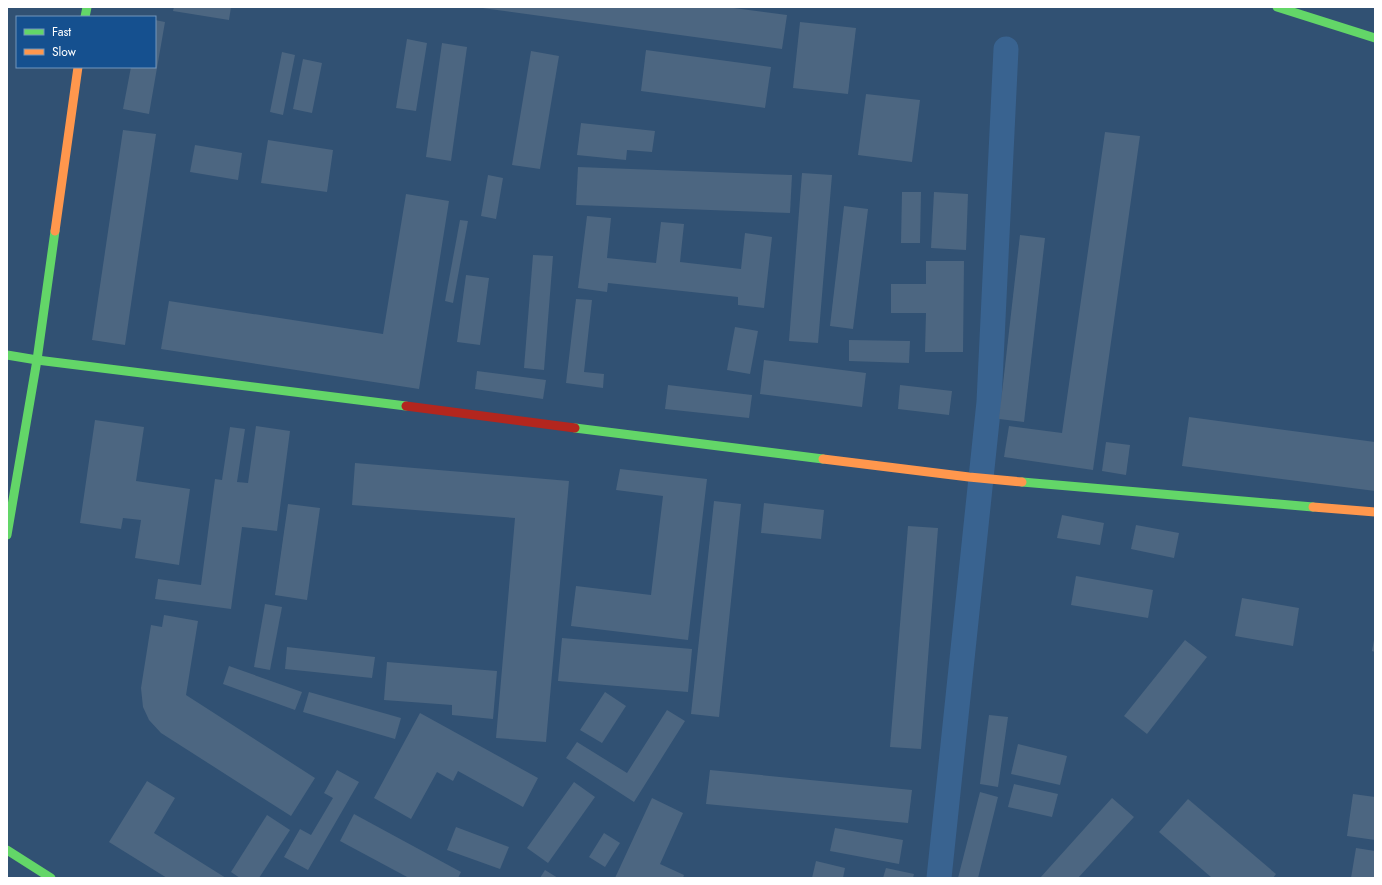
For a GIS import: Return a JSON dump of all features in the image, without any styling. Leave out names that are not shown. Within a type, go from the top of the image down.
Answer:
[{"type":"street","points":[[1277,7],[1375,38]]},
{"type":"street","points":[[7,535],[37,360],[78,68]]},
{"type":"street","points":[[7,355],[969,477],[1375,512]]},
{"type":"street","points":[[7,850],[50,878]]},
{"type":"building","points":[[174,7],[231,7],[229,20],[173,11]]},
{"type":"building","points":[[475,7],[726,7],[787,15],[782,49]]},
{"type":"building","points":[[156,20],[165,22],[149,114],[123,109],[131,68],[156,68]]},
{"type":"building","points":[[800,22],[856,28],[848,94],[793,88]]},
{"type":"building","points":[[407,39],[427,43],[416,111],[396,108]]},
{"type":"building","points":[[442,43],[467,47],[451,161],[426,157]]},
{"type":"building","points":[[646,50],[771,67],[765,108],[641,91]]},
{"type":"building","points":[[531,51],[559,56],[540,169],[512,165]]},
{"type":"building","points":[[282,52],[295,55],[283,115],[270,112]]},
{"type":"building","points":[[303,59],[322,63],[312,113],[293,109]]},
{"type":"building","points":[[866,94],[920,100],[912,162],[858,155]]},
{"type":"building","points":[[581,123],[655,131],[652,152],[627,150],[626,160],[577,155]]},
{"type":"building","points":[[123,130],[156,134],[125,345],[92,340]]},
{"type":"building","points":[[1105,132],[1140,136],[1093,470],[1004,457],[1009,426],[1062,433]]},
{"type":"building","points":[[268,140],[333,150],[327,192],[261,183]]},
{"type":"building","points":[[195,145],[242,153],[238,180],[190,172]]},
{"type":"building","points":[[578,167],[792,175],[790,213],[576,205]]},
{"type":"building","points":[[802,173],[832,175],[818,343],[789,341]]},
{"type":"building","points":[[488,175],[503,178],[496,219],[481,216]]},
{"type":"building","points":[[902,192],[921,192],[920,243],[901,243]]},
{"type":"building","points":[[934,192],[968,194],[966,250],[931,248]]},
{"type":"building","points":[[406,194],[449,201],[419,389],[161,349],[169,301],[383,334]]},
{"type":"building","points":[[844,206],[868,209],[853,329],[830,326]]},
{"type":"building","points":[[587,216],[611,218],[607,258],[656,263],[661,222],[684,224],[680,262],[741,269],[745,233],[772,237],[764,308],[738,305],[738,297],[608,283],[607,292],[578,288]]},
{"type":"building","points":[[460,220],[468,221],[453,303],[445,301]]},
{"type":"building","points":[[1020,235],[1045,238],[1024,422],[999,419]]},
{"type":"building","points":[[533,255],[553,256],[544,370],[524,368]]},
{"type":"building","points":[[926,261],[964,261],[963,352],[925,352],[926,313],[891,313],[891,284],[926,284]]},
{"type":"building","points":[[466,275],[489,278],[480,345],[457,342]]},
{"type":"building","points":[[576,299],[592,300],[584,372],[604,374],[603,388],[566,383]]},
{"type":"building","points":[[735,327],[758,331],[750,374],[727,370]]},
{"type":"building","points":[[849,340],[910,341],[909,363],[849,361]]},
{"type":"building","points":[[764,360],[866,373],[862,407],[760,394]]},
{"type":"building","points":[[477,371],[546,380],[543,399],[475,389]]},
{"type":"building","points":[[668,385],[752,395],[749,418],[665,409]]},
{"type":"building","points":[[900,385],[952,391],[949,415],[898,409]]},
{"type":"building","points":[[1189,417],[1375,442],[1375,491],[1182,466]]},
{"type":"building","points":[[95,420],[144,427],[136,481],[190,489],[179,565],[135,558],[141,520],[123,518],[121,529],[80,523]]},
{"type":"building","points":[[256,426],[290,431],[277,531],[242,527],[231,609],[155,599],[158,579],[201,585],[215,479],[222,480],[230,427],[245,429],[237,482],[248,483]]},
{"type":"building","points":[[1106,442],[1130,445],[1126,475],[1102,471]]},
{"type":"building","points":[[355,463],[569,481],[546,742],[496,738],[515,518],[352,505]]},
{"type":"building","points":[[620,469],[707,479],[688,640],[571,626],[576,586],[651,595],[663,496],[616,490]]},
{"type":"building","points":[[714,501],[741,504],[719,717],[691,714]]},
{"type":"building","points":[[764,503],[824,510],[821,539],[761,533]]},
{"type":"building","points":[[288,504],[320,508],[307,600],[275,595]]},
{"type":"building","points":[[1062,515],[1104,523],[1100,545],[1057,538]]},
{"type":"building","points":[[1136,525],[1179,533],[1174,558],[1131,549]]},
{"type":"building","points":[[908,526],[938,528],[921,749],[890,747]]},
{"type":"building","points":[[1076,576],[1153,590],[1148,618],[1071,605]]},
{"type":"building","points":[[1242,598],[1299,608],[1293,646],[1235,636]]},
{"type":"building","points":[[265,604],[282,607],[270,670],[254,667]]},
{"type":"building","points":[[164,615],[198,621],[186,695],[315,778],[291,816],[161,733],[149,720],[143,707],[141,688],[151,625],[162,627]]},
{"type":"building","points":[[562,638],[692,649],[688,692],[558,681]]},
{"type":"building","points":[[1185,640],[1207,657],[1147,734],[1124,716]]},
{"type":"building","points":[[1375,640],[1375,652],[1372,651]]},
{"type":"building","points":[[287,647],[375,657],[372,678],[285,669]]},
{"type":"building","points":[[387,662],[497,671],[493,719],[452,715],[452,705],[384,700]]},
{"type":"building","points":[[229,666],[302,692],[295,710],[223,684]]},
{"type":"building","points":[[309,692],[401,718],[395,739],[303,712]]},
{"type":"building","points":[[605,692],[626,706],[602,743],[580,730]]},
{"type":"building","points":[[667,710],[685,721],[634,802],[566,758],[577,742],[627,773]]},
{"type":"building","points":[[420,713],[538,778],[523,807],[458,771],[453,781],[437,772],[411,819],[374,798]]},
{"type":"building","points":[[989,715],[1008,717],[998,787],[980,784]]},
{"type":"building","points":[[1018,744],[1067,756],[1060,785],[1011,774]]},
{"type":"building","points":[[337,770],[359,782],[308,870],[284,857],[300,829],[311,835],[333,798],[324,793]]},
{"type":"building","points":[[710,770],[912,790],[908,823],[706,804]]},
{"type":"building","points":[[147,781],[175,798],[154,833],[226,878],[167,878],[109,842]]},
{"type":"building","points":[[574,782],[595,797],[548,863],[527,848]]},
{"type":"building","points":[[1014,784],[1058,794],[1052,817],[1008,807]]},
{"type":"building","points":[[980,792],[998,797],[978,878],[958,878]]},
{"type":"building","points":[[1353,794],[1375,797],[1375,840],[1347,836]]},
{"type":"building","points":[[652,798],[683,813],[660,864],[684,875],[683,878],[615,878]]},
{"type":"building","points":[[1112,798],[1134,817],[1078,878],[1040,878]]},
{"type":"building","points":[[1188,799],[1276,874],[1273,878],[1212,878],[1159,832]]},
{"type":"building","points":[[354,814],[461,872],[458,878],[409,878],[340,841]]},
{"type":"building","points":[[267,815],[290,830],[259,878],[240,878],[231,872]]},
{"type":"building","points":[[456,827],[509,847],[500,869],[447,850]]},
{"type":"building","points":[[835,828],[903,840],[899,864],[830,851]]},
{"type":"building","points":[[604,833],[620,843],[605,867],[589,857]]},
{"type":"building","points":[[1356,848],[1375,851],[1375,878],[1351,878]]},
{"type":"building","points":[[816,861],[845,868],[843,878],[812,878]]},
{"type":"building","points":[[886,868],[914,874],[913,878],[883,878]]},
{"type":"building","points":[[545,870],[558,878],[540,878]]},
{"type":"waterway","points":[[939,878],[989,402],[1006,49]]},
{"type":"traffic: fast","points":[[85,16],[87,7]]},
{"type":"traffic: fast","points":[[1277,7],[1375,38]]},
{"type":"traffic: fast","points":[[7,535],[37,360],[55,231]]},
{"type":"traffic: fast","points":[[7,355],[406,406]]},
{"type":"traffic: fast","points":[[575,428],[823,459]]},
{"type":"traffic: fast","points":[[1022,482],[1313,507]]},
{"type":"traffic: fast","points":[[7,850],[51,878]]},
{"type":"traffic: slow","points":[[55,231],[78,68]]},
{"type":"traffic: slow","points":[[823,459],[1022,482]]},
{"type":"traffic: slow","points":[[1313,507],[1375,512]]},
{"type":"traffic: jam","points":[[406,406],[575,428]]}]
